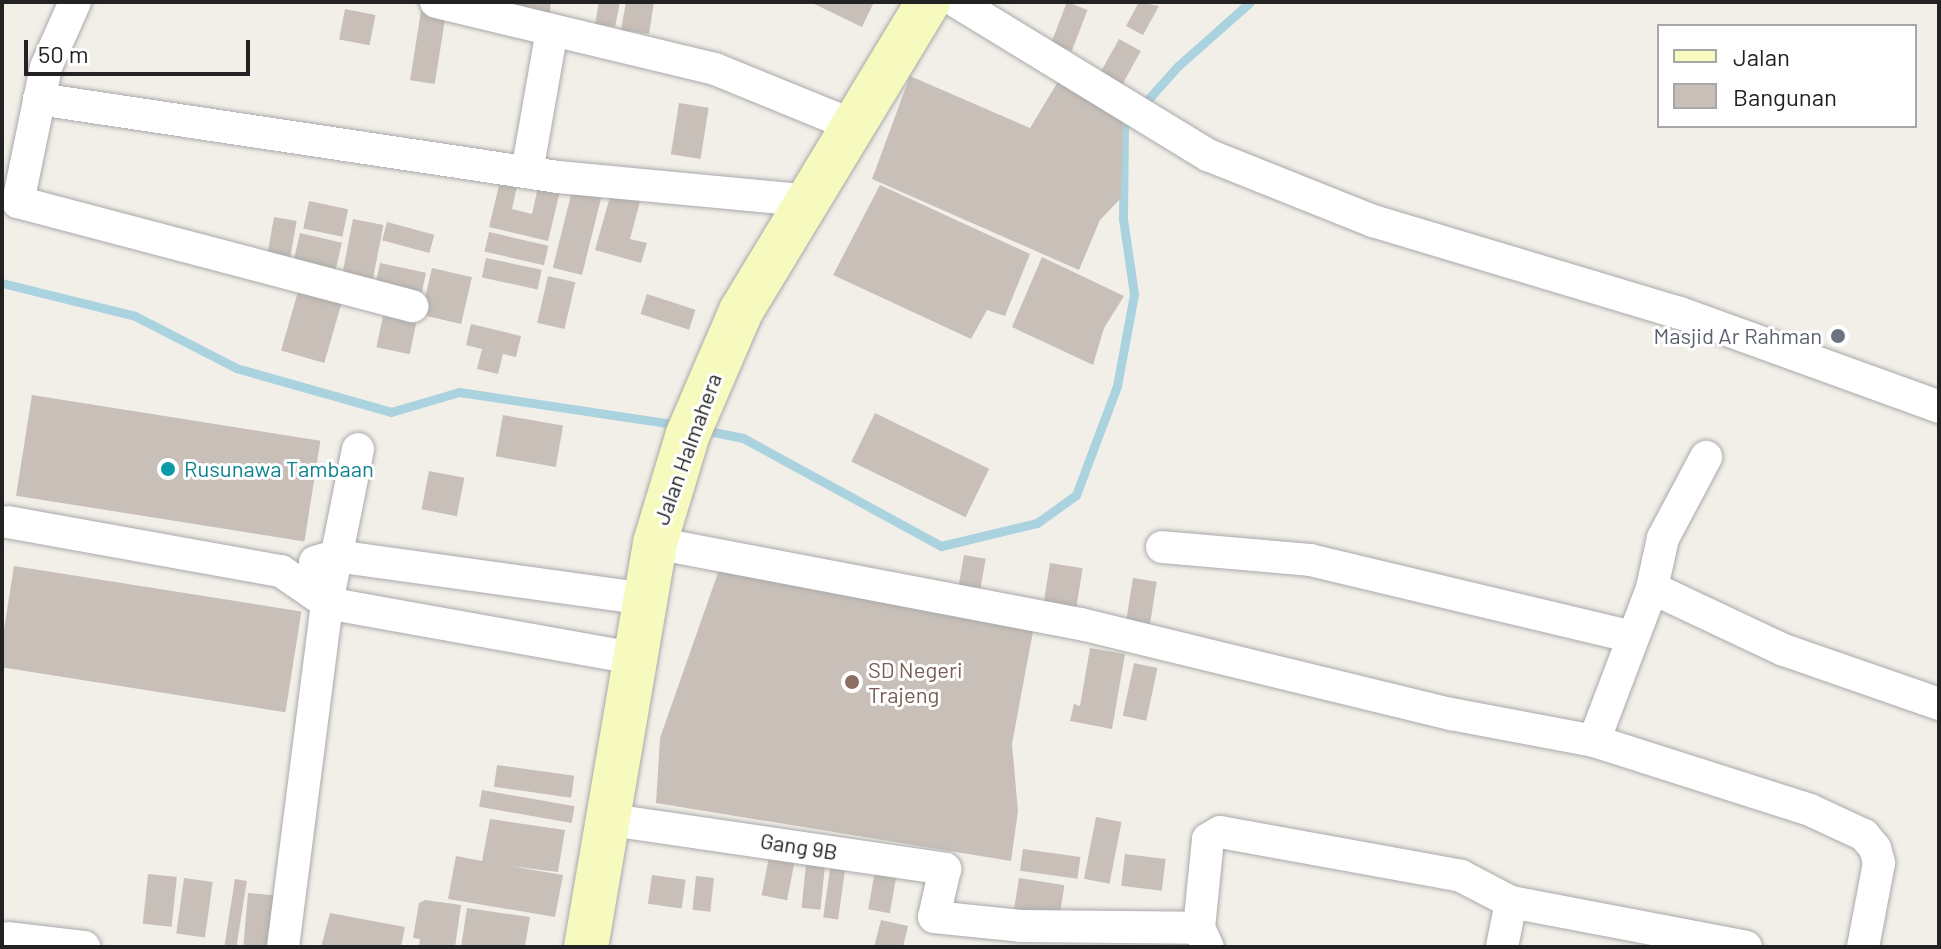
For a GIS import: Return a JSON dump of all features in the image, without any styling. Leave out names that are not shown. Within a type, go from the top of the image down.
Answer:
[{"type":"street","points":[[75,2],[46,67],[16,193],[26,208],[413,306]]},
{"type":"street","points":[[436,2],[715,69],[857,127]]},
{"type":"street","name":"Jalan Halmahera","points":[[586,947],[604,819],[655,543],[688,434],[741,311],[857,127],[928,2]]},
{"type":"street","points":[[957,2],[1208,155],[1373,221],[1680,313],[1939,407]]},
{"type":"street","points":[[527,172],[552,30]]},
{"type":"street","points":[[39,99],[527,172],[811,201]]},
{"type":"street","points":[[283,947],[327,603],[358,449]]},
{"type":"street","points":[[1594,741],[1652,588],[1663,538],[1706,457]]},
{"type":"street","points":[[8,522],[281,571],[327,603],[634,658]]},
{"type":"street","points":[[655,543],[1081,624],[1451,714],[1594,741],[1810,810],[1871,840],[1879,863],[1863,947]]},
{"type":"street","points":[[1162,547],[1310,560],[1633,637]]},
{"type":"street","points":[[281,571],[336,556],[646,599]]},
{"type":"street","points":[[447,624],[457,573]]},
{"type":"street","points":[[1652,588],[1784,650],[1939,704]]},
{"type":"street","name":"Gang 9B","points":[[604,819],[945,869],[934,917],[1021,926],[1203,937]]},
{"type":"street","points":[[1203,937],[1208,839],[1220,832],[1461,876],[1511,902],[1746,947]]},
{"type":"street","points":[[1502,947],[1511,902]]},
{"type":"street","points":[[8,938],[84,947]]},
{"type":"building","points":[[511,2],[551,2],[549,19],[510,12]]},
{"type":"building","points":[[599,2],[620,2],[615,27],[595,24]]},
{"type":"building","points":[[626,2],[654,2],[649,34],[621,30]]},
{"type":"building","points":[[810,2],[874,2],[862,27]]},
{"type":"building","points":[[1067,2],[1088,10],[1072,51],[1051,43]]},
{"type":"building","points":[[1139,2],[1159,6],[1143,35],[1126,26]]},
{"type":"building","points":[[345,9],[375,15],[370,45],[339,39]]},
{"type":"building","points":[[421,11],[446,15],[435,84],[410,80]]},
{"type":"building","points":[[1119,39],[1141,51],[1120,89],[1098,77]]},
{"type":"building","points":[[910,76],[1030,128],[1059,80],[1123,120],[1121,198],[1100,220],[1079,270],[872,179]]},
{"type":"building","points":[[679,103],[709,108],[700,159],[671,154]]},
{"type":"building","points":[[502,173],[519,177],[512,209],[532,214],[540,178],[562,183],[548,241],[489,227]]},
{"type":"building","points":[[880,185],[1030,254],[1005,316],[987,310],[971,339],[833,275]]},
{"type":"building","points":[[613,186],[642,194],[630,239],[647,243],[641,263],[595,250]]},
{"type":"building","points":[[572,191],[601,198],[582,275],[553,268]]},
{"type":"building","points":[[309,201],[348,209],[342,237],[303,228]]},
{"type":"building","points":[[274,217],[297,221],[290,259],[267,255]]},
{"type":"building","points":[[353,219],[383,225],[372,284],[342,278]]},
{"type":"building","points":[[387,222],[434,235],[429,253],[382,240]]},
{"type":"building","points":[[489,232],[548,246],[544,265],[485,251]]},
{"type":"building","points":[[300,233],[342,243],[335,272],[293,262]]},
{"type":"building","points":[[1042,257],[1124,296],[1104,328],[1093,365],[1012,327]]},
{"type":"building","points":[[486,258],[542,270],[538,289],[482,278]]},
{"type":"building","points":[[380,263],[426,273],[421,296],[375,286]]},
{"type":"building","points":[[432,268],[472,277],[461,324],[421,315]]},
{"type":"building","points":[[548,276],[575,282],[564,329],[537,323]]},
{"type":"building","points":[[299,288],[342,300],[324,363],[281,350]]},
{"type":"building","points":[[647,294],[696,310],[689,330],[641,314]]},
{"type":"building","points":[[383,316],[416,323],[410,354],[376,347]]},
{"type":"building","points":[[471,324],[521,336],[516,357],[503,354],[498,374],[477,369],[482,349],[466,345]]},
{"type":"building","name":"Rusunawa Tambaan","points":[[32,395],[320,441],[304,541],[16,496]]},
{"type":"building","points":[[875,413],[989,469],[965,517],[851,462]]},
{"type":"building","points":[[503,415],[563,426],[556,467],[496,456]]},
{"type":"building","points":[[429,471],[464,478],[457,516],[422,509]]},
{"type":"building","points":[[964,555],[986,559],[979,596],[957,592]]},
{"type":"building","points":[[1050,563],[1083,568],[1076,613],[1043,607]]},
{"type":"building","points":[[14,566],[301,612],[285,712],[2,667],[2,642]]},
{"type":"building","name":"SD Negeri Trajeng","points":[[720,567],[1034,626],[1012,744],[1018,811],[1011,861],[656,803],[660,738]]},
{"type":"building","points":[[1133,578],[1157,582],[1149,633],[1125,629]]},
{"type":"building","points":[[1090,648],[1125,654],[1112,729],[1070,721],[1074,704],[1080,706]]},
{"type":"building","points":[[1134,663],[1157,668],[1146,721],[1123,716]]},
{"type":"building","points":[[497,765],[574,776],[571,798],[494,787]]},
{"type":"building","points":[[482,790],[575,806],[572,823],[479,807]]},
{"type":"building","points":[[1096,817],[1122,822],[1110,884],[1084,879]]},
{"type":"building","points":[[490,819],[565,830],[558,872],[510,866],[563,875],[555,917],[448,899],[456,856],[482,861]]},
{"type":"building","points":[[1023,849],[1080,857],[1077,879],[1020,871]]},
{"type":"building","points":[[1125,854],[1166,859],[1162,891],[1121,886]]},
{"type":"building","points":[[769,857],[795,862],[787,900],[762,895]]},
{"type":"building","points":[[831,862],[846,864],[838,920],[823,917]]},
{"type":"building","points":[[806,865],[825,867],[820,910],[802,908]]},
{"type":"building","points":[[876,865],[898,869],[890,913],[868,909]]},
{"type":"building","points":[[148,874],[177,877],[172,927],[143,924]]},
{"type":"building","points":[[652,875],[686,880],[682,908],[648,904]]},
{"type":"building","points":[[696,876],[714,878],[710,912],[692,910]]},
{"type":"building","points":[[184,878],[213,882],[205,937],[176,933]]},
{"type":"building","points":[[1019,878],[1064,885],[1059,920],[1014,913]]},
{"type":"building","points":[[235,879],[247,881],[236,947],[224,947]]},
{"type":"building","points":[[248,893],[280,896],[275,947],[243,947]]},
{"type":"building","points":[[425,900],[461,905],[455,947],[419,947],[420,939],[413,938],[419,903]]},
{"type":"building","points":[[467,908],[530,917],[525,946],[461,947]]},
{"type":"building","points":[[330,913],[405,927],[401,947],[321,947]]},
{"type":"building","points":[[881,920],[908,926],[903,947],[874,947]]},
{"type":"waterway","points":[[703,430],[743,438],[941,546],[1037,523],[1076,495],[1117,386],[1134,294],[1123,219],[1124,126],[1178,66],[1250,2]]},
{"type":"waterway","points":[[2,283],[135,316],[236,368],[391,412],[459,392],[681,425]]},
{"type":"place","name":"Masjid Ar Rahman","points":[[1838,336]]},
{"type":"place","name":"Rusunawa Tambaan","points":[[168,469]]},
{"type":"place","name":"SD Negeri Trajeng","points":[[852,682]]}]
